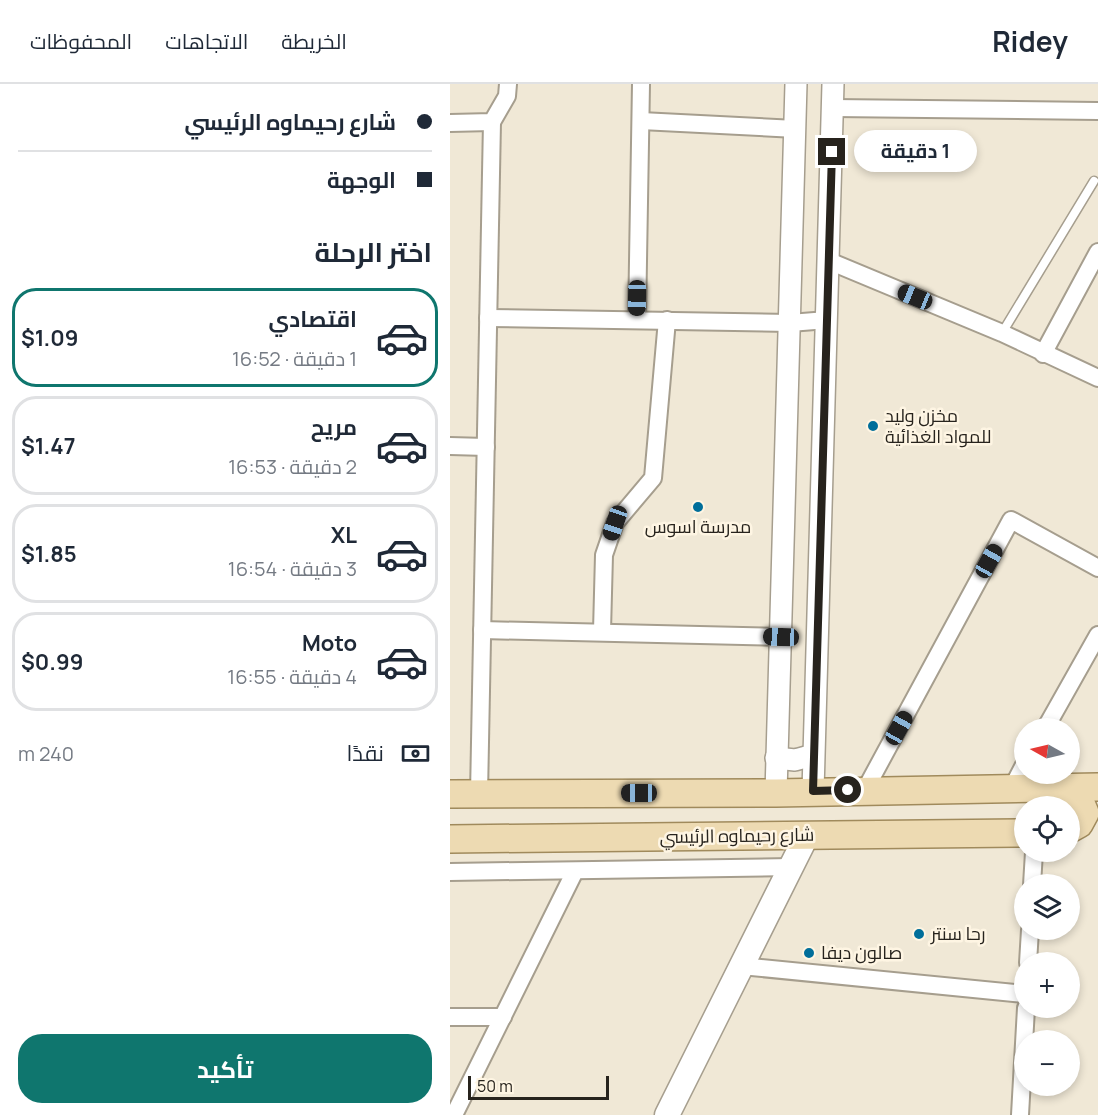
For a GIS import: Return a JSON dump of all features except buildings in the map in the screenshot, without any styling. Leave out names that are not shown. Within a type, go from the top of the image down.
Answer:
[{"type":"main road","points":[[450,794],[776,793],[865,790],[1014,777]]},
{"type":"main road","points":[[1050,784],[1064,787],[1098,787]]},
{"type":"main road","points":[[1064,787],[1074,796]]},
{"type":"main road","points":[[1080,801],[1084,813],[1080,822]]},
{"type":"main road","points":[[1080,831],[1098,832]]},
{"type":"main road","name":"شارع رحيماوه الرئيسي","points":[[450,839],[1014,832]]},
{"type":"main road","points":[[670,1115],[807,835]]},
{"type":"street","points":[[479,794],[492,122],[507,96],[508,84]]},
{"type":"street","points":[[637,320],[641,84]]},
{"type":"street","points":[[776,793],[796,84]]},
{"type":"street","points":[[813,791],[833,84]]},
{"type":"street","points":[[833,108],[1098,111]]},
{"type":"street","points":[[640,121],[796,129]]},
{"type":"street","points":[[450,123],[492,122]]},
{"type":"street","points":[[1043,354],[1098,252]]},
{"type":"street","points":[[829,261],[1002,333],[1098,378]]},
{"type":"street","points":[[488,318],[790,323],[827,320]]},
{"type":"street","points":[[602,631],[604,555],[615,523],[653,478],[667,320]]},
{"type":"street","points":[[450,446],[486,447]]},
{"type":"street","points":[[865,790],[1011,520],[1098,567]]},
{"type":"street","points":[[482,630],[602,631],[781,637]]},
{"type":"street","points":[[1051,718],[1098,635]]},
{"type":"street","points":[[776,758],[795,760],[813,755]]},
{"type":"street","points":[[450,872],[791,867]]},
{"type":"street","points":[[454,1115],[575,871]]},
{"type":"street","points":[[741,966],[1014,993]]},
{"type":"street","points":[[450,1017],[503,1017]]},
{"type":"street","points":[[1020,1115],[1025,1018]]},
{"type":"lane","points":[[1002,333],[1094,180]]},
{"type":"place","name":"مخزن وليد للمواد الغذائية","points":[[873,426]]},
{"type":"place","name":"مدرسة اسوس","points":[[698,507]]},
{"type":"place","name":"رحا سنتر","points":[[919,934]]},
{"type":"place","name":"صالون ديفا","points":[[809,953]]},
{"type":"route","points":[[832,152],[813,791],[848,790]]}]
